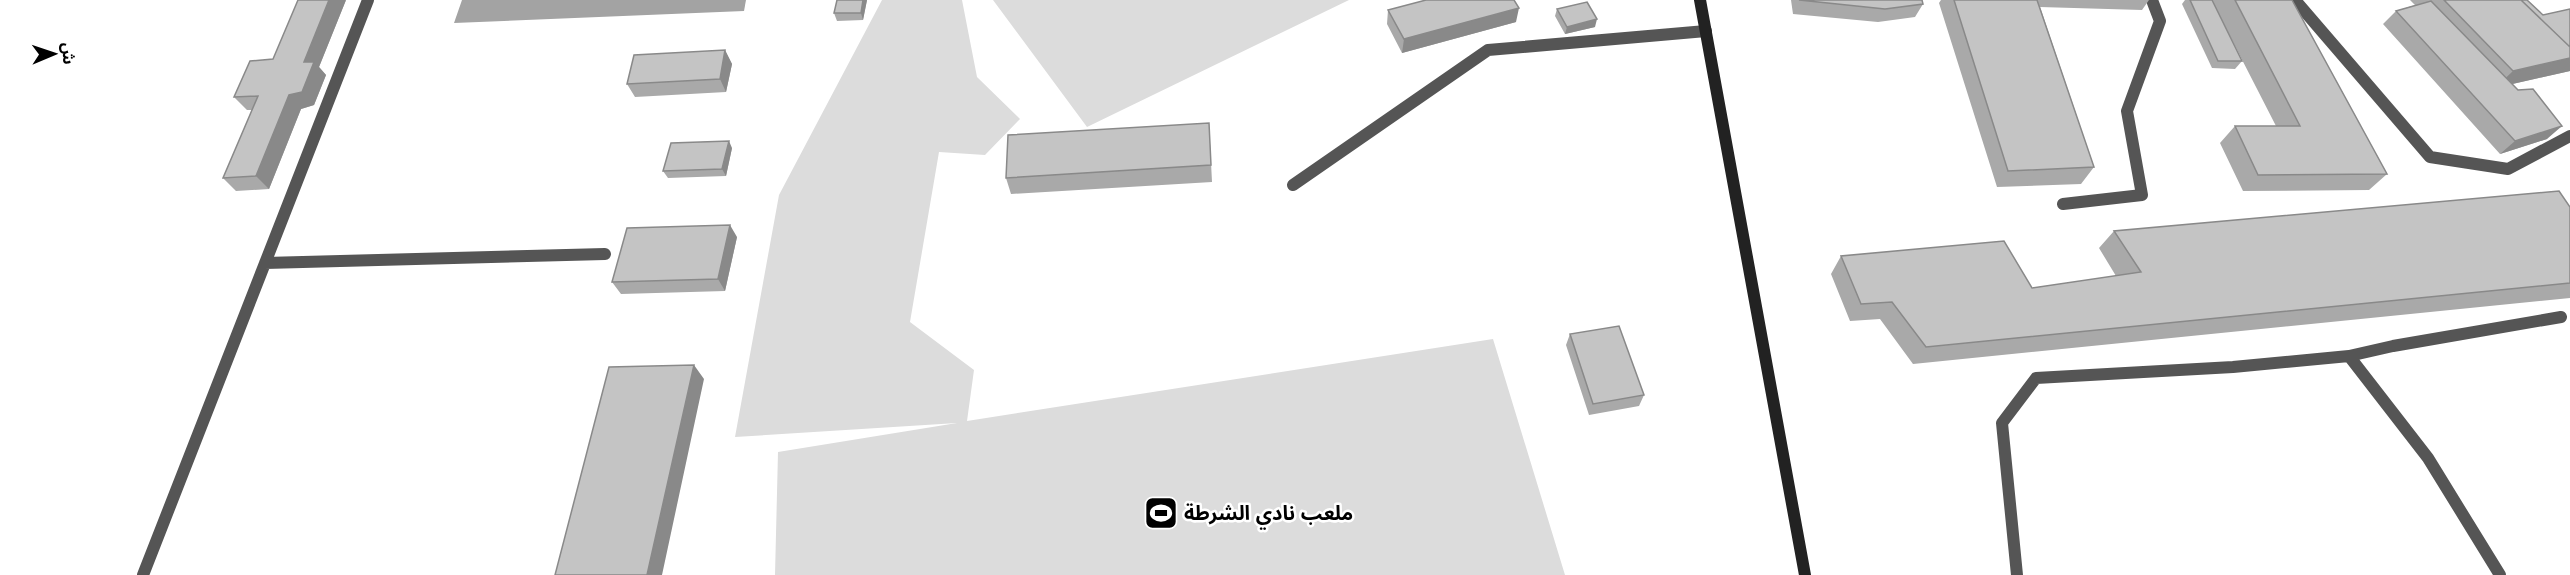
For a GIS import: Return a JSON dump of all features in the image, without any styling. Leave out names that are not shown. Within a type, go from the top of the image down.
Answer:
[{"type":"main road","points":[[1700,0],[1805,575]]},
{"type":"lane","points":[[143,575],[369,0]]},
{"type":"lane","points":[[2064,204],[2142,195],[2127,111],[2160,21],[2152,0]]},
{"type":"lane","points":[[2295,0],[2430,156],[2508,169],[2570,136]]},
{"type":"lane","points":[[1293,184],[1488,50],[1706,31]]},
{"type":"lane","points":[[265,263],[605,254]]},
{"type":"lane","points":[[2018,575],[2002,423],[2036,378],[2233,367],[2349,356],[2393,346],[2561,317]]},
{"type":"lane","points":[[2349,356],[2428,458],[2500,575]]},
{"type":"shaded area","points":[[462,0],[746,0],[744,11],[454,23]]},
{"type":"shaded area","name":"ملعب نادي الشرطة","points":[[882,0],[962,0],[977,77],[1020,119],[985,155],[939,152],[910,322],[974,370],[967,421],[1493,339],[1565,575],[775,575],[778,452],[957,423],[735,437],[779,195]]},
{"type":"shaded area","points":[[993,0],[1349,0],[1087,127]]},
{"type":"building","points":[[298,0],[329,0],[304,62],[314,62],[302,92],[289,95],[256,176],[223,178],[258,96],[234,97],[250,61],[273,59]]},
{"type":"building","points":[[837,0],[863,0],[861,13],[834,13]]},
{"type":"building","points":[[1426,0],[1514,0],[1519,8],[1404,39],[1388,10]]},
{"type":"building","points":[[1799,0],[1922,0],[1923,4],[1885,9]]},
{"type":"building","points":[[1954,0],[2037,0],[2094,167],[2008,171]]},
{"type":"building","points":[[2190,0],[2212,0],[2242,61],[2218,61]]},
{"type":"building","points":[[2235,0],[2292,0],[2387,174],[2258,175],[2235,126],[2300,126]]},
{"type":"building","points":[[2444,0],[2521,0],[2570,47],[2570,58],[2513,71]]},
{"type":"building","points":[[2521,0],[2527,0],[2543,15],[2570,9],[2570,47]]},
{"type":"building","points":[[2431,1],[2518,90],[2533,89],[2562,126],[2515,141],[2396,11]]},
{"type":"building","points":[[1587,2],[1597,19],[1567,27],[1557,9]]},
{"type":"building","points":[[725,50],[720,79],[627,84],[634,55]]},
{"type":"building","points":[[1209,123],[1211,165],[1006,178],[1008,135]]},
{"type":"building","points":[[729,141],[722,169],[663,171],[671,143]]},
{"type":"building","points":[[2559,191],[2570,207],[2570,283],[1926,347],[1892,302],[1861,304],[1841,256],[2004,241],[2032,288],[2141,272],[2114,231]]},
{"type":"building","points":[[730,225],[718,279],[612,282],[627,228]]},
{"type":"building","points":[[1619,326],[1644,395],[1593,404],[1570,334]]},
{"type":"building","points":[[694,365],[647,575],[555,575],[609,367]]},
{"type":"place","name":"ملعب نادي الشرطة","points":[[1161,513]]}]
